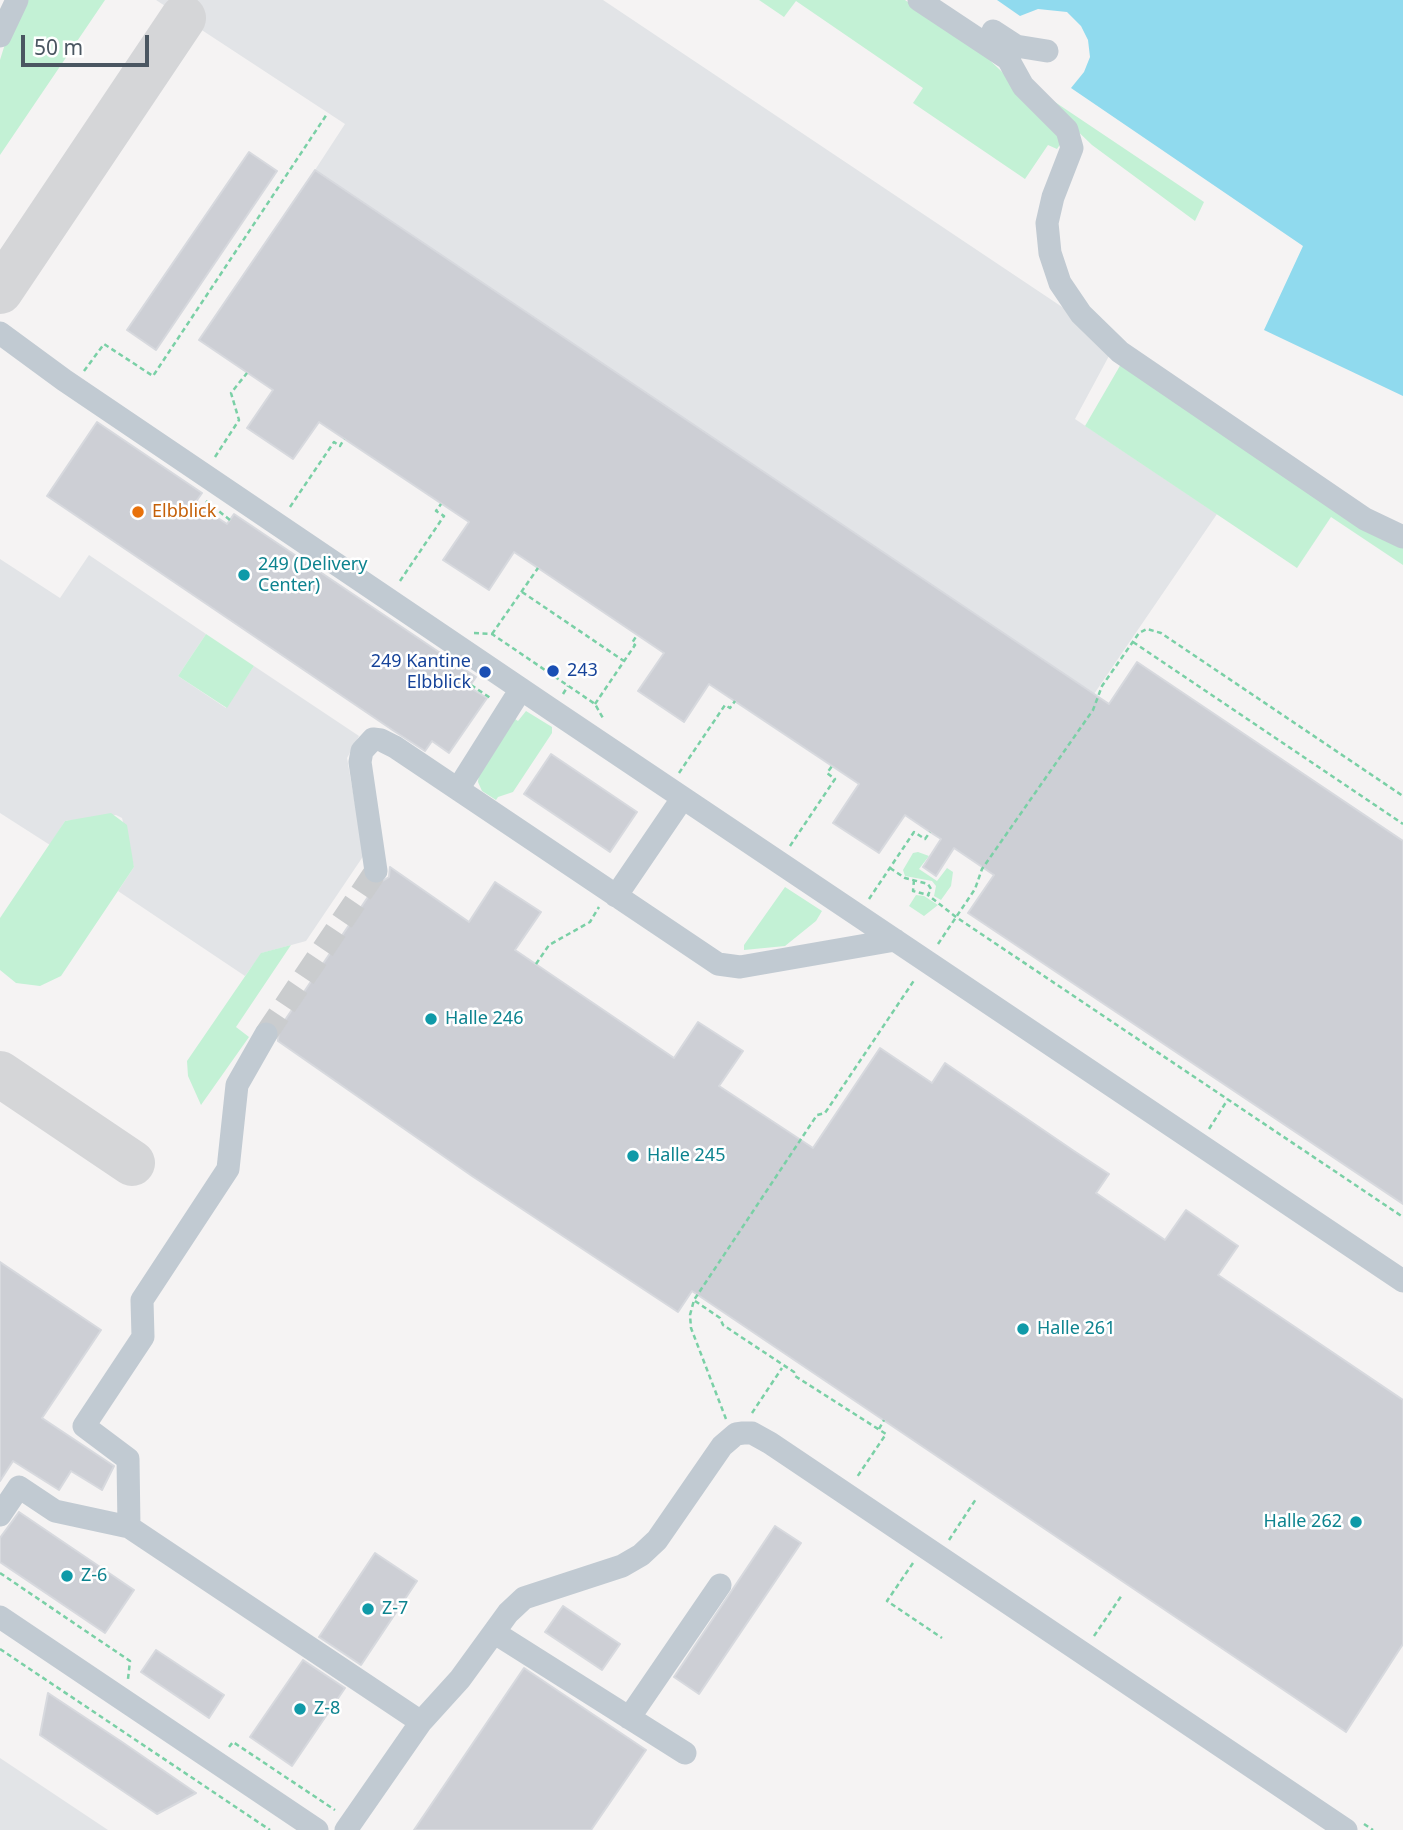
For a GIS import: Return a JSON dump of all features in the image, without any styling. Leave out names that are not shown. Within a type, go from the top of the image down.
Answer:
[{"type":"street","points":[[0,36],[17,0]]},
{"type":"street","points":[[919,0],[1008,59],[1023,86],[1067,130],[1072,148],[1052,197],[1048,233],[1050,253],[1060,283],[1081,314],[1120,352],[1365,519],[1403,537]]},
{"type":"street","points":[[947,0],[1016,46],[1047,51]]},
{"type":"street","points":[[0,333],[64,380],[682,799],[1403,1281]]},
{"type":"street","points":[[458,789],[521,689]]},
{"type":"street","points":[[376,871],[360,762],[367,743],[381,740],[705,956],[729,966],[740,967],[895,940]]},
{"type":"street","points":[[616,896],[682,799]]},
{"type":"street","points":[[129,1527],[128,1459],[84,1426],[143,1337],[142,1300],[228,1169],[237,1085],[266,1034]]},
{"type":"street","points":[[346,1830],[421,1722],[460,1679],[524,1598],[622,1566],[641,1555],[657,1540],[722,1446],[736,1434],[752,1433],[1346,1830]]},
{"type":"street","points":[[0,1515],[19,1487],[55,1511],[129,1527],[421,1722]]},
{"type":"street","points":[[629,1718],[720,1585]]},
{"type":"street","points":[[0,1617],[317,1830]]},
{"type":"street","points":[[495,1633],[685,1754]]},
{"type":"path","points":[[82,374],[104,344],[153,376],[327,114]]},
{"type":"path","points":[[212,462],[239,420],[231,393],[247,373]]},
{"type":"path","points":[[286,512],[334,442],[340,446],[344,439]]},
{"type":"path","points":[[396,587],[444,516],[436,511],[441,504]]},
{"type":"path","points":[[492,634],[538,568]]},
{"type":"path","points":[[522,592],[624,661]]},
{"type":"path","points":[[726,1419],[691,1328],[690,1315],[694,1300],[817,1115],[825,1113],[927,961],[975,889],[982,869],[1093,710],[1102,686],[1139,633],[1147,629],[1161,633],[1403,796]]},
{"type":"path","points":[[472,633],[492,634],[595,704],[606,723]]},
{"type":"path","points":[[595,704],[624,661],[637,635]]},
{"type":"path","points":[[1133,642],[1403,824]]},
{"type":"path","points":[[471,685],[495,701]]},
{"type":"path","points":[[677,776],[725,705],[730,708],[735,701]]},
{"type":"path","points":[[788,849],[835,779],[827,773],[832,766]]},
{"type":"path","points":[[868,902],[914,832],[925,839],[930,832]]},
{"type":"path","points":[[890,868],[928,884],[931,889],[928,895]]},
{"type":"path","points":[[914,880],[913,891],[928,895],[956,917],[1403,1217]]},
{"type":"path","points":[[694,1300],[720,1318],[723,1325],[794,1372],[795,1376],[886,1434],[853,1482]]},
{"type":"path","points":[[750,1416],[782,1367]]},
{"type":"path","points":[[878,1429],[884,1420]]},
{"type":"path","points":[[946,1544],[976,1499]]},
{"type":"path","points":[[917,1556],[887,1601],[942,1638]]},
{"type":"path","points":[[0,1573],[130,1661],[128,1678],[134,1721],[126,1733]]},
{"type":"path","points":[[1091,1642],[1122,1595]]},
{"type":"path","points":[[0,1649],[270,1830]]},
{"type":"shaded area","points":[[156,0],[603,0],[1116,343],[1075,419],[1217,514],[1094,694],[315,170],[345,124]]},
{"type":"shaded area","points":[[89,555],[206,634],[178,676],[226,708],[254,666],[359,736],[347,758],[364,855],[306,941],[262,953],[245,976],[118,891],[134,867],[122,818],[116,815],[65,821],[50,845],[0,813],[0,559],[60,598]]},
{"type":"shaded area","points":[[0,1758],[108,1830],[0,1830]]},
{"type":"green space","points":[[24,0],[105,0],[0,155],[0,60],[9,31]]},
{"type":"green space","points":[[759,0],[905,0],[979,50],[1057,124],[1061,143],[1057,149],[1048,145],[1025,179],[913,103],[923,88],[796,1],[784,17]]},
{"type":"green space","points":[[1043,94],[1204,202],[1195,221],[1092,145],[1041,96]]},
{"type":"green space","points":[[1121,364],[1403,545],[1403,565],[1331,517],[1297,568],[1085,426]]},
{"type":"green space","points":[[206,634],[254,666],[227,708],[178,676]]},
{"type":"green space","points":[[526,711],[552,727],[552,733],[513,792],[496,800],[482,791],[478,782],[479,773],[515,719],[518,721]]},
{"type":"green space","points":[[111,813],[127,825],[134,867],[61,976],[40,986],[16,983],[0,970],[0,918],[65,821]]},
{"type":"green space","points":[[913,853],[929,856],[919,869],[937,881],[947,868],[953,872],[951,886],[941,900],[934,896],[936,886],[932,881],[905,876],[903,870]]},
{"type":"green space","points":[[785,887],[822,911],[816,921],[785,946],[744,950],[744,945]]},
{"type":"green space","points":[[916,895],[924,896],[938,905],[924,916],[909,906]]},
{"type":"green space","points":[[291,945],[236,1027],[249,1037],[201,1105],[188,1076],[187,1061],[261,953]]},
{"type":"water","points":[[997,0],[1403,0],[1403,396],[1264,330],[1303,246],[1071,88],[1084,72],[1090,57],[1088,40],[1081,26],[1067,12],[1038,9],[1020,16]]},
{"type":"building","points":[[249,152],[277,171],[156,350],[127,330]]},
{"type":"building","points":[[315,170],[1109,704],[1137,662],[1403,841],[1403,1204],[968,913],[994,875],[954,848],[936,876],[923,867],[941,839],[905,815],[879,853],[833,823],[859,784],[709,684],[684,722],[638,691],[664,653],[538,568],[514,552],[489,590],[443,560],[469,522],[319,422],[293,459],[247,428],[273,390],[199,340]]},
{"type":"building","name":"249 (Delivery Center)","points":[[97,422],[202,493],[195,503],[227,524],[234,514],[476,677],[469,687],[487,698],[449,753],[432,741],[425,751],[47,496]]},
{"type":"building","points":[[551,754],[637,812],[610,852],[524,794]]},
{"type":"building","points":[[390,867],[469,922],[495,882],[541,912],[515,950],[674,1058],[698,1022],[743,1051],[719,1086],[813,1148],[880,1048],[932,1083],[945,1063],[1109,1174],[1096,1193],[1165,1240],[1186,1210],[1238,1246],[1218,1275],[1403,1400],[1403,1644],[1346,1732],[692,1291],[678,1312],[472,1176],[278,1041],[279,1029],[376,885],[389,877]]},
{"type":"building","points":[[0,1262],[101,1330],[42,1418],[114,1466],[102,1490],[71,1471],[59,1490],[13,1461],[0,1481]]},
{"type":"building","name":"Z-6","points":[[19,1512],[134,1590],[105,1633],[0,1562],[0,1538]]},
{"type":"building","points":[[775,1526],[801,1543],[699,1694],[674,1677]]},
{"type":"building","name":"Z-7","points":[[375,1553],[417,1581],[361,1665],[319,1637]]},
{"type":"building","points":[[563,1606],[620,1644],[602,1670],[545,1632]]},
{"type":"building","points":[[156,1650],[224,1695],[209,1718],[141,1672]]},
{"type":"building","name":"Z-8","points":[[303,1660],[345,1688],[292,1766],[250,1737]]},
{"type":"building","points":[[524,1668],[646,1750],[591,1830],[414,1830]]},
{"type":"building","points":[[48,1693],[196,1793],[157,1814],[40,1735]]},
{"type":"taxiway","points":[[0,291],[183,18]]},
{"type":"taxiway","points":[[0,1074],[132,1163]]},
{"type":"tunnel","points":[[266,1034],[376,871]]},
{"type":"place","name":"Elbblick","points":[[138,512]]},
{"type":"place","name":"249 (Delivery Center)","points":[[244,575]]},
{"type":"place","name":"243","points":[[553,671]]},
{"type":"place","name":"249 Kantine Elbblick","points":[[485,672]]},
{"type":"place","name":"Halle 246","points":[[431,1019]]},
{"type":"place","name":"Halle 245","points":[[633,1156]]},
{"type":"place","name":"Halle 261","points":[[1023,1329]]},
{"type":"place","name":"Halle 262","points":[[1356,1522]]},
{"type":"place","name":"Z-6","points":[[67,1576]]},
{"type":"place","name":"Z-7","points":[[368,1609]]},
{"type":"place","name":"Z-8","points":[[300,1709]]}]
